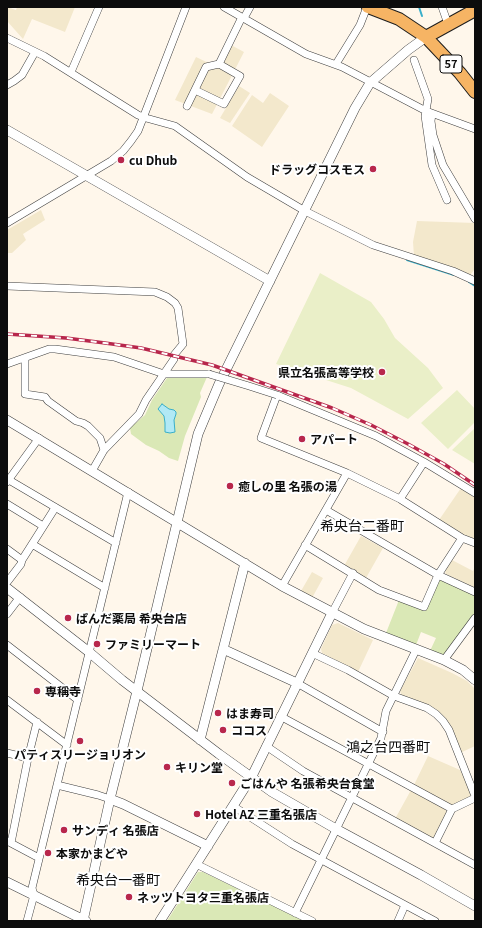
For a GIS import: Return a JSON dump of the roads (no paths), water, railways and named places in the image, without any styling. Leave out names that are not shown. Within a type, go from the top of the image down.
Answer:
[{"type":"main road","name":"57","points":[[367,7],[399,19],[426,37],[460,73],[475,92]]},
{"type":"main road","points":[[426,37],[475,10]]},
{"type":"street","points":[[71,72],[99,7]]},
{"type":"street","points":[[7,223],[111,161],[123,151],[135,136],[186,7]]},
{"type":"street","points":[[224,7],[301,52],[336,64],[429,113],[475,129]]},
{"type":"street","points":[[219,64],[250,7]]},
{"type":"street","points":[[336,64],[360,25],[367,7]]},
{"type":"street","points":[[442,7],[448,24]]},
{"type":"street","points":[[7,882],[84,920],[110,800],[198,434],[219,384],[355,108],[370,83],[408,50],[426,37]]},
{"type":"street","points":[[7,38],[24,45],[71,72],[141,118],[174,126],[247,177],[305,212],[372,245],[454,272],[475,281]]},
{"type":"street","points":[[7,85],[22,75],[35,52]]},
{"type":"street","points":[[414,60],[427,94],[433,136],[443,165],[475,219]]},
{"type":"street","points":[[187,106],[206,67],[219,64],[240,76],[224,104],[195,90]]},
{"type":"street","points":[[429,113],[425,116],[432,165],[447,200]]},
{"type":"street","points":[[7,130],[270,280]]},
{"type":"street","points":[[7,286],[155,292],[168,297],[178,308],[183,344],[174,355],[174,359],[146,400],[139,414],[104,450],[92,471]]},
{"type":"street","points":[[7,364],[55,349],[114,357],[164,374],[210,374],[277,395],[376,436],[424,462],[475,493]]},
{"type":"street","points":[[25,358],[25,394],[45,397],[48,401],[76,421],[88,426],[100,438],[104,450]]},
{"type":"street","points":[[277,395],[262,438],[347,473],[400,499],[462,538],[475,543]]},
{"type":"street","points":[[7,420],[282,586],[370,632],[444,660],[463,670],[475,680]]},
{"type":"street","points":[[39,438],[8,481],[116,543]]},
{"type":"street","points":[[400,499],[424,462]]},
{"type":"street","points":[[282,586],[347,473]]},
{"type":"street","points":[[27,921],[34,895],[32,888],[39,858],[128,492]]},
{"type":"street","points":[[7,504],[43,526]]},
{"type":"street","points":[[55,508],[22,560],[22,564],[8,584],[20,597],[200,740],[252,776],[272,792],[475,906]]},
{"type":"street","points":[[326,510],[438,575],[475,592]]},
{"type":"street","points":[[305,545],[380,590],[424,607],[438,575],[462,538]]},
{"type":"street","points":[[32,544],[105,588]]},
{"type":"street","points":[[7,549],[22,560]]},
{"type":"street","points":[[200,740],[245,563]]},
{"type":"street","points":[[160,921],[252,776],[280,716],[353,573]]},
{"type":"street","points":[[7,614],[20,597]]},
{"type":"street","points":[[444,660],[475,618]]},
{"type":"street","points":[[7,645],[78,700]]},
{"type":"street","points":[[222,649],[297,683],[383,732]]},
{"type":"street","points":[[295,913],[381,738],[386,711],[416,650]]},
{"type":"street","points":[[312,652],[394,696],[427,708],[436,714],[449,730],[475,797],[452,809],[435,843]]},
{"type":"street","points":[[7,700],[67,745]]},
{"type":"street","points":[[280,716],[452,809]]},
{"type":"street","points":[[36,722],[9,842],[39,858]]},
{"type":"street","points":[[266,746],[303,772],[475,865]]},
{"type":"street","points":[[7,753],[28,758]]},
{"type":"street","points":[[57,785],[98,795],[123,804],[208,846]]},
{"type":"street","points":[[233,806],[281,837],[435,921]]},
{"type":"street","points":[[196,864],[312,921]]},
{"type":"street","points":[[398,921],[406,905]]},
{"type":"water","points":[[162,404],[176,412],[174,420],[175,432],[165,432],[164,416],[158,409]]},
{"type":"waterway","points":[[419,7],[422,16]]},
{"type":"waterway","points":[[407,260],[454,275]]},
{"type":"waterway","points":[[469,282],[475,286]]},
{"type":"railway","points":[[7,334],[66,338],[141,348],[212,365],[332,408],[371,425],[444,464],[475,485]]},
{"type":"place","name":"cu Dhub","points":[[121,160]]},
{"type":"place","name":"ドラッグコスモス","points":[[373,169]]},
{"type":"place","name":"県立名張高等学校","points":[[382,372]]},
{"type":"place","name":"アパート","points":[[302,439]]},
{"type":"place","name":"癒しの里 名張の湯","points":[[230,486]]},
{"type":"place","name":"ぱんだ薬局 希央台店","points":[[68,618]]},
{"type":"place","name":"ファミリーマート","points":[[97,644]]},
{"type":"place","name":"専稱寺","points":[[37,691]]},
{"type":"place","name":"はま寿司","points":[[218,713]]},
{"type":"place","name":"ココス","points":[[223,730]]},
{"type":"place","name":"パティスリージョリオン","points":[[80,741]]},
{"type":"place","name":"キリン堂","points":[[167,767]]},
{"type":"place","name":"ごはんや 名張希央台食堂","points":[[232,783]]},
{"type":"place","name":"Hotel AZ 三重名張店","points":[[197,814]]},
{"type":"place","name":"サンディ 名張店","points":[[64,830]]},
{"type":"place","name":"本家かまどや","points":[[48,853]]},
{"type":"place","name":"ネッツトヨタ三重名張店","points":[[129,897]]},
{"type":"district","name":"希央台二番町","points":[[362,526]]},
{"type":"district","name":"鴻之台四番町","points":[[388,747]]},
{"type":"district","name":"希央台一番町","points":[[118,880]]}]
